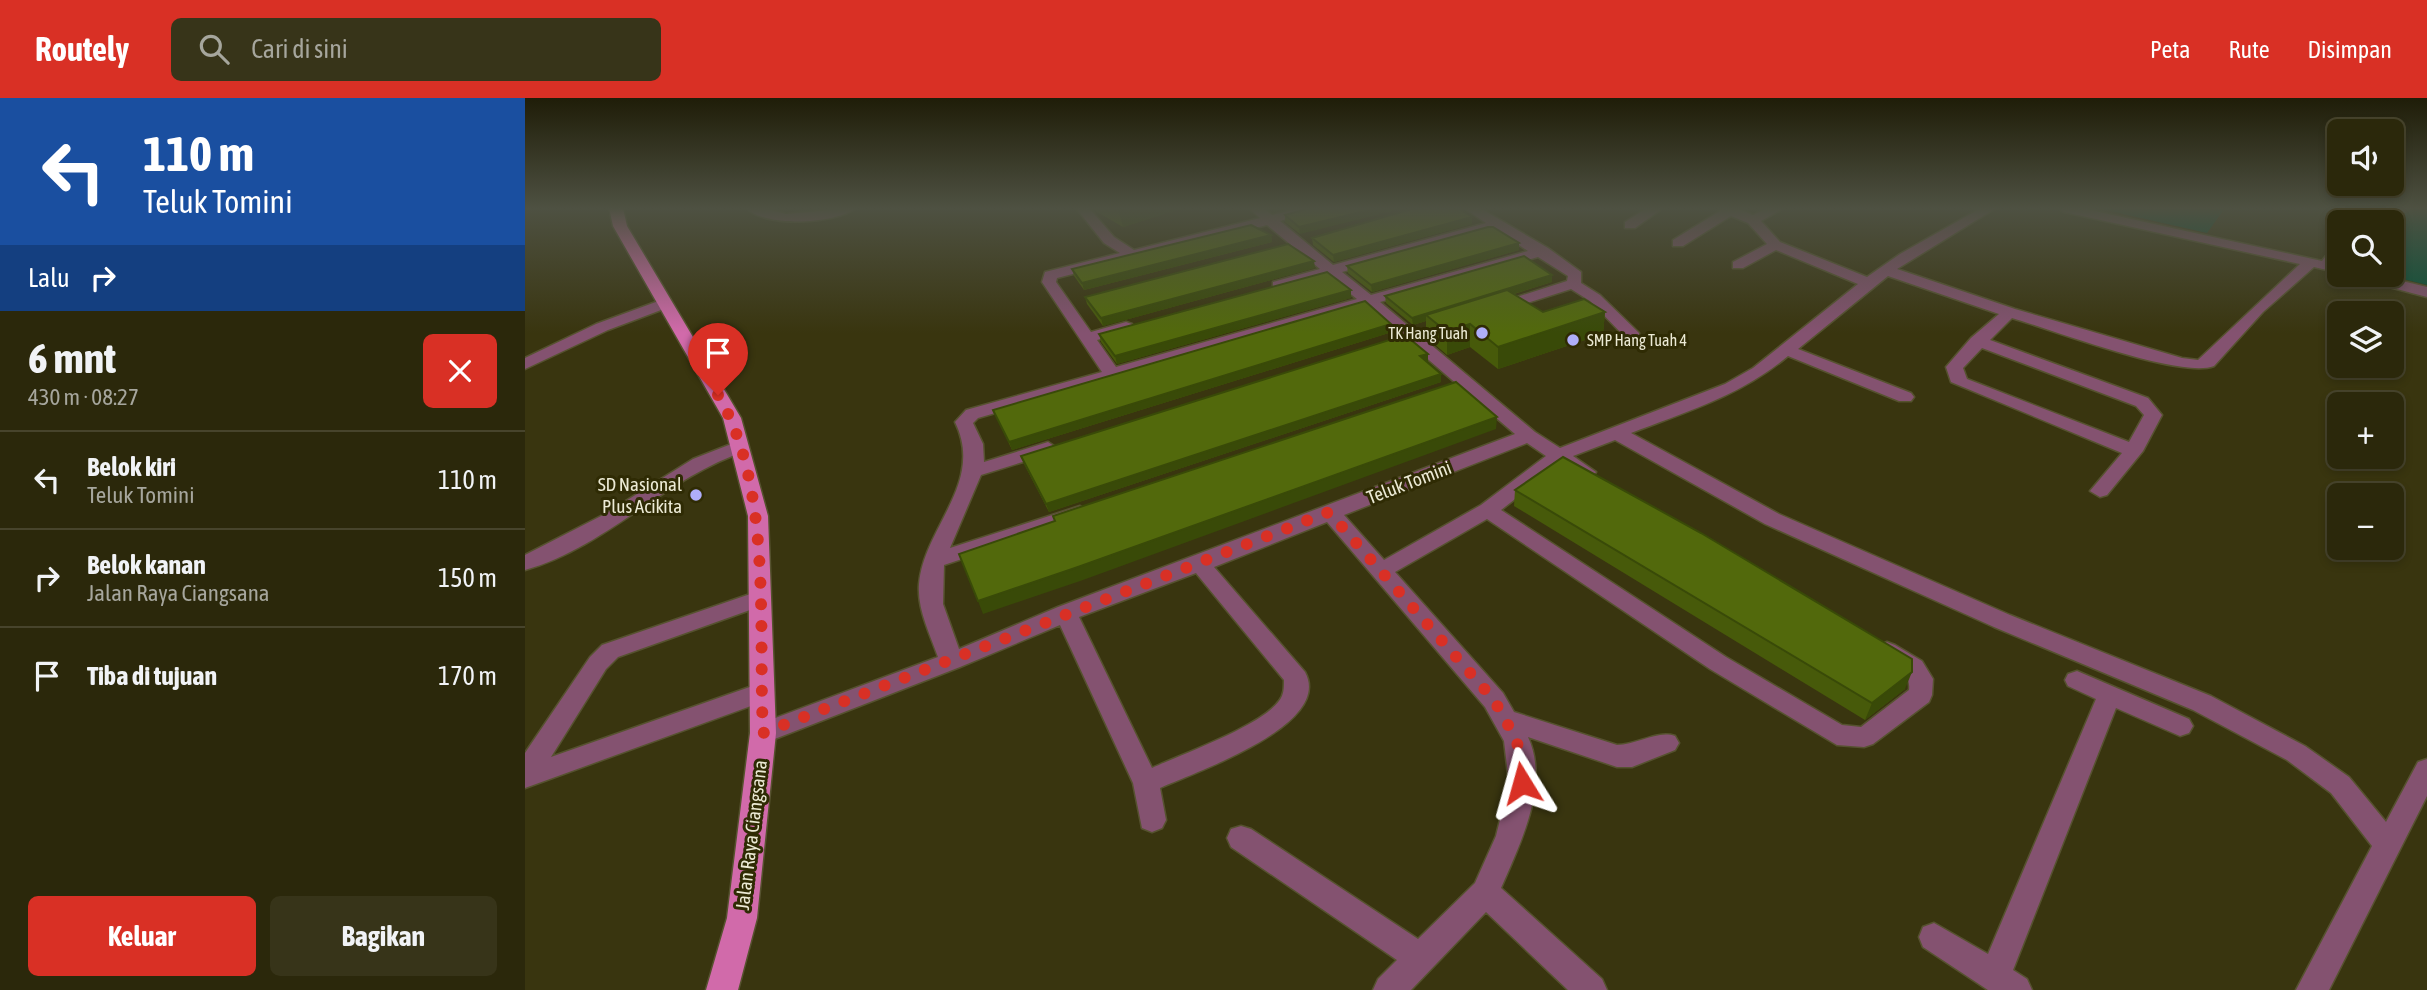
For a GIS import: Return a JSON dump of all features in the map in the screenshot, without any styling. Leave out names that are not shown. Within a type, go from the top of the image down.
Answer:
[{"type":"main road","name":"Jalan Raya Ciangsana","points":[[633,250],[732,418],[758,516],[763,733],[742,918],[722,990]]},
{"type":"street","points":[[1124,250],[1131,254]]},
{"type":"street","points":[[1111,372],[1087,338],[1070,301],[1049,282],[1050,275],[1145,250]]},
{"type":"street","points":[[1297,250],[1331,270],[1402,338],[1467,382],[1528,436],[1602,481]]},
{"type":"street","points":[[1267,288],[1405,250]]},
{"type":"street","points":[[1738,265],[1766,250]]},
{"type":"street","points":[[1786,250],[1868,283]]},
{"type":"street","points":[[1380,571],[1488,510],[1559,455],[1731,388],[1759,372],[1868,283],[1918,250]]},
{"type":"street","points":[[2251,250],[2325,266]]},
{"type":"street","points":[[952,661],[930,603],[933,561],[974,471],[974,447],[964,422],[972,414],[1111,372],[1543,251],[1572,270],[1577,278],[1573,284],[1485,312]]},
{"type":"street","points":[[1888,271],[2009,312],[2182,363],[2200,365],[2208,362],[2258,309],[2325,266]]},
{"type":"street","points":[[1573,284],[1595,298],[1633,336]]},
{"type":"street","points":[[2404,286],[2427,292]]},
{"type":"street","points":[[525,364],[601,327],[664,304]]},
{"type":"street","points":[[2009,312],[1977,341],[1954,367],[1956,377],[1965,386],[2134,452]]},
{"type":"street","points":[[1087,338],[1139,324]]},
{"type":"street","points":[[1402,338],[1434,328]]},
{"type":"street","points":[[1977,341],[2146,405],[2153,415],[2134,452],[2100,491]]},
{"type":"street","points":[[1784,349],[1905,397]]},
{"type":"street","points":[[1447,388],[1467,382]]},
{"type":"street","points":[[1618,434],[1772,519],[2001,621],[2214,709],[2296,753],[2340,785],[2388,845]]},
{"type":"street","name":"Teluk Tomini","points":[[763,733],[952,661],[1066,613],[1200,565],[1329,512],[1528,436]]},
{"type":"street","points":[[974,471],[1066,442]]},
{"type":"street","points":[[525,563],[553,551],[640,502],[691,468],[723,451],[739,447]]},
{"type":"street","points":[[933,561],[1097,506]]},
{"type":"street","points":[[1488,510],[1718,663],[1837,736],[1864,737],[1875,732],[1920,695],[1923,686],[1916,668],[1868,640]]},
{"type":"street","points":[[1329,512],[1494,700],[1517,741],[1522,783],[1510,836],[1485,892],[1389,990]]},
{"type":"street","points":[[1146,783],[1269,725],[1286,713],[1298,689],[1296,678],[1200,565]]},
{"type":"street","points":[[525,776],[598,663],[610,651],[759,599]]},
{"type":"street","points":[[1066,613],[1146,783],[1152,820]]},
{"type":"street","points":[[2077,680],[2179,726]]},
{"type":"street","points":[[525,776],[761,692]]},
{"type":"street","points":[[1934,937],[2005,983],[2109,696]]},
{"type":"street","points":[[1504,719],[1617,756],[1632,756],[1666,743]]},
{"type":"street","points":[[2312,990],[2427,770]]},
{"type":"street","points":[[1241,838],[1421,958]]},
{"type":"street","points":[[1485,892],[1591,990]]},
{"type":"green space","points":[[2404,250],[2427,250],[2427,285],[2404,279]]},
{"type":"building","points":[[1151,250],[1213,250],[1082,283],[1072,269]]},
{"type":"building","points":[[1266,250],[1297,250],[1314,261],[1101,318],[1085,297]]},
{"type":"building","points":[[1326,250],[1353,250],[1333,255]]},
{"type":"building","points":[[1406,250],[1496,250],[1371,285],[1347,266]]},
{"type":"building","points":[[1524,256],[1552,275],[1412,318],[1385,296]]},
{"type":"building","points":[[1327,272],[1351,290],[1115,356],[1099,334]]},
{"type":"building","points":[[1507,290],[1543,312],[1584,299],[1605,312],[1498,347],[1470,324],[1447,332],[1426,315]]},
{"type":"building","points":[[1365,301],[1391,324],[1009,442],[993,410]]},
{"type":"building","points":[[1405,335],[1428,354],[1420,356],[1441,374],[1046,504],[1021,456]]},
{"type":"building","points":[[1456,382],[1497,417],[978,601],[959,554],[1055,521],[1053,516]]},
{"type":"building","points":[[1563,457],[1701,533],[1912,659],[1912,672],[1872,703],[1515,490]]},
{"type":"place","name":"TK Hang Tuah","points":[[1482,333]]},
{"type":"place","name":"SMP Hang Tuah 4","points":[[1573,340]]},
{"type":"place","name":"SD Nasional Plus Acikita","points":[[696,495]]},
{"type":"route","points":[[718,395],[732,418],[758,516],[763,733],[952,661],[1066,613],[1200,565],[1329,512],[1494,700],[1517,741],[1522,783]]}]
